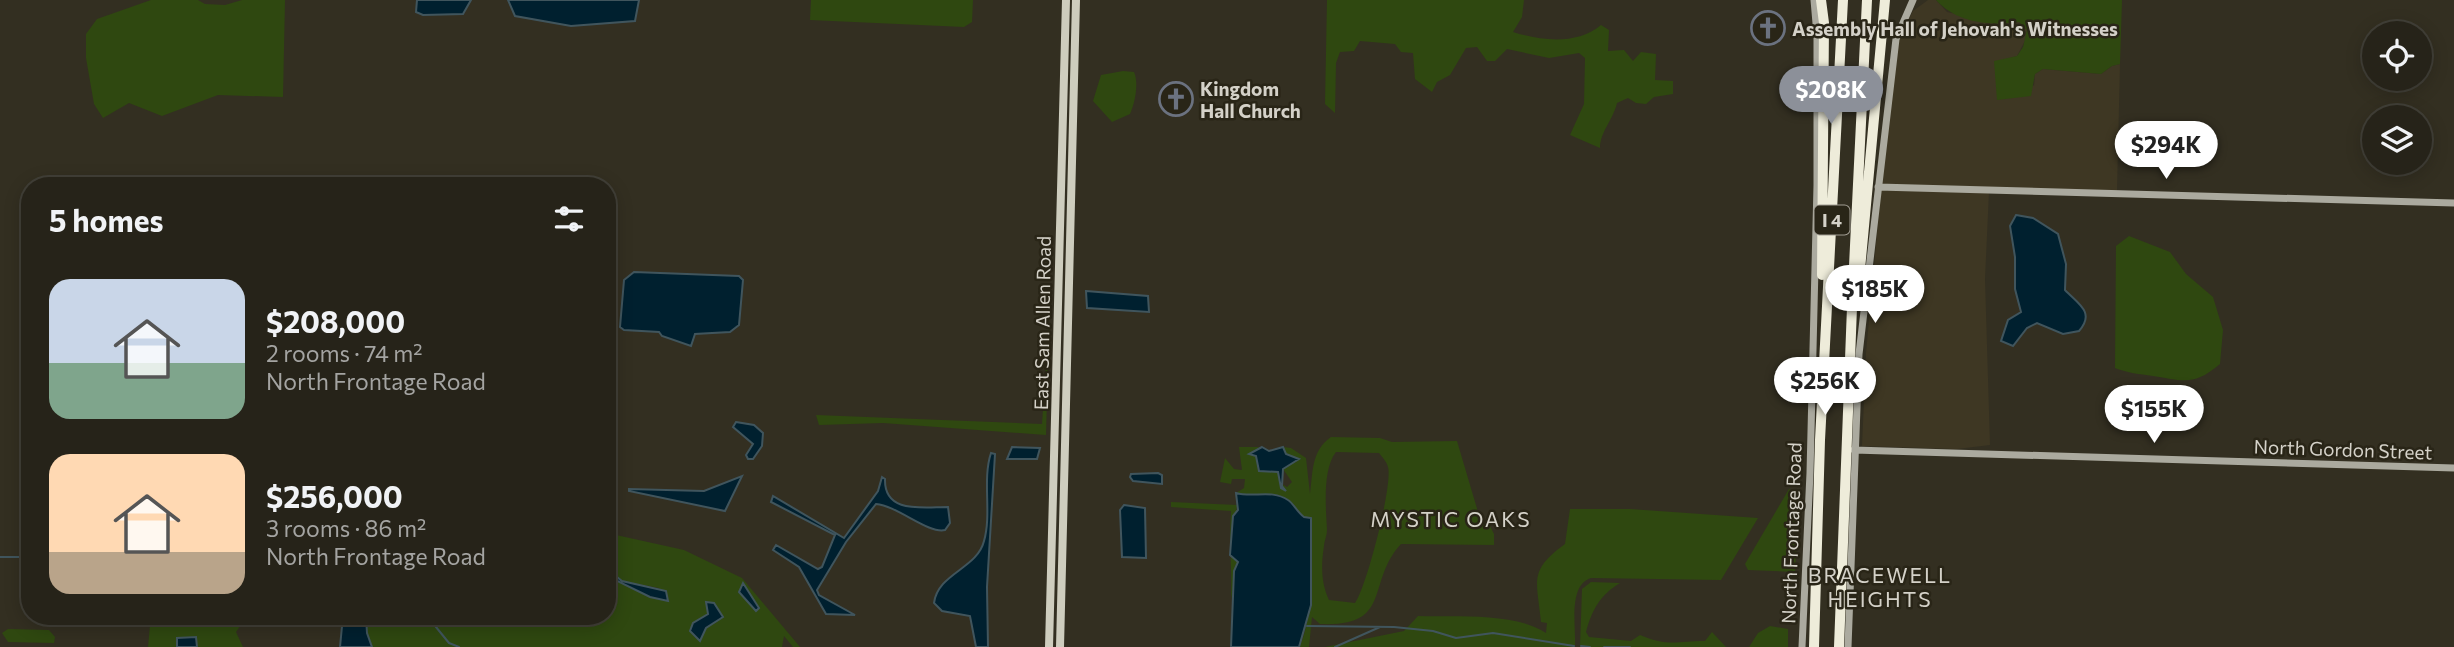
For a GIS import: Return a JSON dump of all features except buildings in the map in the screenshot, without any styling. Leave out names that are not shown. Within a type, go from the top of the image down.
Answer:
[{"type":"highway","points":[[1820,440],[1824,159],[1821,0]]},
{"type":"highway","name":"I 4","points":[[1814,647],[1820,440],[1843,0]]},
{"type":"highway","name":"I 4","points":[[1839,647],[1867,0]]},
{"type":"highway","points":[[1852,307],[1858,287],[1869,197],[1885,0]]},
{"type":"main road","name":"East Sam Allen Road","points":[[1049,647],[1066,0]]},
{"type":"main road","points":[[1060,647],[1076,0]]},
{"type":"street","name":"North Frontage Road","points":[[1802,647],[1810,472],[1816,185],[1817,45],[1814,0]]},
{"type":"street","points":[[1848,647],[1854,450],[1864,294],[1896,39],[1913,0]]},
{"type":"street","points":[[1878,187],[2454,202]]},
{"type":"street","name":"North Gordon Street","points":[[1854,450],[2454,468]]},
{"type":"shaded area","points":[[1928,0],[1936,0],[1947,12],[2004,24],[2019,22],[2027,30],[2027,37],[2017,56],[2007,59],[2034,86],[2035,74],[2043,69],[2101,74],[2120,64],[2117,191],[1881,185],[1899,39],[1913,11]]},
{"type":"shaded area","points":[[1881,190],[1989,192],[1985,279],[1990,445],[1957,449],[1862,446],[1866,353]]},
{"type":"green space","points":[[151,0],[198,0],[205,4],[225,5],[242,0],[285,0],[283,97],[218,95],[162,116],[129,103],[103,118],[94,104],[86,58],[86,34],[97,19]]},
{"type":"green space","points":[[811,0],[973,0],[972,22],[964,27],[810,20]]},
{"type":"green space","points":[[1327,0],[1524,0],[1522,17],[1513,32],[1536,38],[1559,39],[1581,36],[1601,25],[1609,30],[1608,51],[1624,50],[1633,61],[1641,52],[1656,54],[1655,80],[1673,81],[1673,94],[1654,97],[1646,104],[1636,103],[1628,98],[1617,103],[1600,148],[1570,135],[1584,104],[1585,58],[1579,53],[1549,58],[1507,49],[1495,61],[1487,61],[1477,47],[1466,48],[1450,75],[1437,82],[1432,92],[1415,79],[1413,53],[1401,52],[1395,44],[1360,41],[1354,51],[1340,52],[1336,63],[1335,113],[1325,104]]},
{"type":"green space","points":[[1936,0],[2122,0],[2120,64],[2101,74],[2043,69],[2035,74],[2031,96],[1997,100],[1994,61],[2017,56],[2023,47],[2027,30],[2019,22],[1985,23],[1964,18],[1944,8]]},
{"type":"green space","points":[[1134,72],[1135,99],[1130,114],[1112,122],[1093,101],[1101,75]]},
{"type":"green space","points":[[2129,236],[2170,252],[2186,274],[2213,297],[2223,330],[2220,364],[2203,376],[2181,380],[2115,368],[2116,246]]},
{"type":"green space","points":[[1049,320],[1046,435],[883,423],[819,425],[816,415],[1042,424]]},
{"type":"green space","points":[[1331,437],[1380,438],[1392,442],[1457,441],[1481,522],[1489,524],[1494,534],[1494,545],[1401,544],[1390,559],[1369,610],[1359,618],[1343,623],[1320,624],[1312,617],[1309,647],[1299,647],[1308,615],[1310,570],[1308,546],[1296,509],[1281,496],[1236,493],[1244,488],[1245,479],[1232,479],[1231,484],[1220,482],[1225,458],[1234,469],[1242,470],[1239,447],[1258,447],[1252,456],[1256,456],[1258,470],[1278,472],[1280,486],[1286,490],[1282,484],[1287,487],[1292,482],[1283,469],[1286,464],[1297,462],[1286,454],[1283,447],[1291,448],[1306,458],[1310,494],[1314,462],[1324,443]],"holes":[[[1336,452],[1379,453],[1387,465],[1389,477],[1383,513],[1366,577],[1355,603],[1329,600],[1324,587],[1322,567],[1327,530],[1327,479],[1332,460]]]},
{"type":"green space","points":[[1789,489],[1799,495],[1795,572],[1748,570],[1745,564]]},
{"type":"green space","points":[[1171,502],[1237,505],[1231,551],[1231,511],[1171,507]]},
{"type":"green space","points":[[1570,509],[1630,509],[1758,518],[1721,580],[1591,578],[1584,582],[1576,597],[1575,647],[1325,647],[1404,631],[1418,616],[1502,619],[1533,626],[1546,633],[1547,623],[1541,622],[1538,577],[1545,562],[1565,544]]},
{"type":"green space","points":[[616,535],[684,550],[742,578],[800,647],[793,647],[784,636],[782,647],[372,647],[367,633],[367,625],[616,625],[616,580],[650,597],[667,600],[659,588],[622,581],[616,576]],"holes":[[[709,612],[717,622],[706,628],[697,639],[691,633],[695,621],[703,620]]]},
{"type":"green space","points":[[1231,556],[1238,562],[1231,599],[1231,577]]},
{"type":"green space","points":[[1591,582],[1620,583],[1602,598],[1594,610],[1586,632],[1589,637],[1631,641],[1640,635],[1665,642],[1705,641],[1712,632],[1726,647],[1580,647],[1582,589]]},
{"type":"green space","points":[[150,625],[241,625],[236,632],[243,647],[197,647],[177,638],[177,647],[148,647]]},
{"type":"green space","points":[[1770,626],[1788,629],[1788,647],[1749,647],[1758,633]]},
{"type":"green space","points":[[8,629],[49,630],[55,637],[54,643],[8,642],[2,633]]},
{"type":"water","points":[[417,0],[471,0],[463,14],[423,15],[416,12]]},
{"type":"water","points":[[508,0],[639,0],[635,21],[571,26],[515,16]]},
{"type":"water","points":[[2016,215],[2033,218],[2058,234],[2066,264],[2065,290],[2085,313],[2084,324],[2079,331],[2063,334],[2037,323],[2027,328],[2013,346],[2001,341],[2008,320],[2021,312],[2015,289],[2015,257],[2010,226]]},
{"type":"water","points":[[634,272],[739,276],[743,280],[739,325],[730,332],[695,334],[691,346],[662,336],[659,332],[624,330],[620,327],[624,280]]},
{"type":"water","points":[[1086,291],[1148,296],[1149,312],[1087,308]]},
{"type":"water","points":[[736,422],[754,425],[763,433],[762,446],[753,459],[748,459],[746,455],[753,444],[733,427]]},
{"type":"water","points":[[1012,447],[1040,448],[1037,459],[1007,459]]},
{"type":"water","points":[[1262,447],[1269,451],[1283,447],[1286,454],[1299,459],[1283,469],[1282,486],[1286,491],[1281,488],[1278,472],[1259,471],[1256,456],[1249,454]]},
{"type":"water","points":[[991,453],[995,454],[987,587],[988,647],[976,647],[970,616],[942,611],[934,603],[943,585],[974,558],[984,541],[987,474]]},
{"type":"water","points":[[1131,474],[1162,475],[1162,484],[1133,481],[1130,477]]},
{"type":"water","points":[[742,476],[725,511],[629,491],[704,491]]},
{"type":"water","points":[[882,477],[885,479],[886,490],[898,503],[916,507],[948,507],[950,523],[945,530],[930,528],[894,509],[876,504],[846,542],[817,590],[819,595],[855,615],[826,614],[799,567],[773,550],[776,545],[818,569],[822,567],[835,535],[771,502],[773,496],[844,538],[878,491]]},
{"type":"water","points":[[1236,493],[1282,497],[1290,501],[1304,517],[1311,518],[1311,605],[1299,647],[1231,647],[1234,571],[1238,562],[1230,555],[1233,516],[1238,510]]},
{"type":"water","points":[[1124,505],[1145,508],[1146,558],[1122,557],[1120,510]]},
{"type":"water","points":[[616,576],[622,581],[666,591],[668,601],[650,597],[616,580]]},
{"type":"water","points":[[743,583],[759,608],[756,611],[739,592]]},
{"type":"water","points":[[706,602],[714,603],[723,617],[706,628],[700,641],[690,631],[693,623],[708,614]]},
{"type":"water","points":[[342,625],[367,625],[372,647],[340,647]]},
{"type":"water","points":[[196,637],[197,647],[177,647],[177,638]]},
{"type":"waterway","points":[[0,557],[21,557]]},
{"type":"waterway","points":[[434,625],[449,643],[459,647]]},
{"type":"waterway","points":[[1307,626],[1394,627],[1433,631],[1456,638],[1493,633],[1574,646]]},
{"type":"waterway","points":[[1335,647],[1380,627]]},
{"type":"waterway","points":[[1581,646],[1590,647]]},
{"type":"waterway","points":[[1604,647],[1630,647]]},
{"type":"place","name":"Assembly Hall of Jehovah's Witnesses","points":[[1768,28]]},
{"type":"place","name":"Kingdom Hall Church","points":[[1176,99]]},
{"type":"district","name":"MYSTIC OAKS","points":[[1451,518]]},
{"type":"district","name":"BRACEWELL HEIGHTS","points":[[1880,586]]}]
